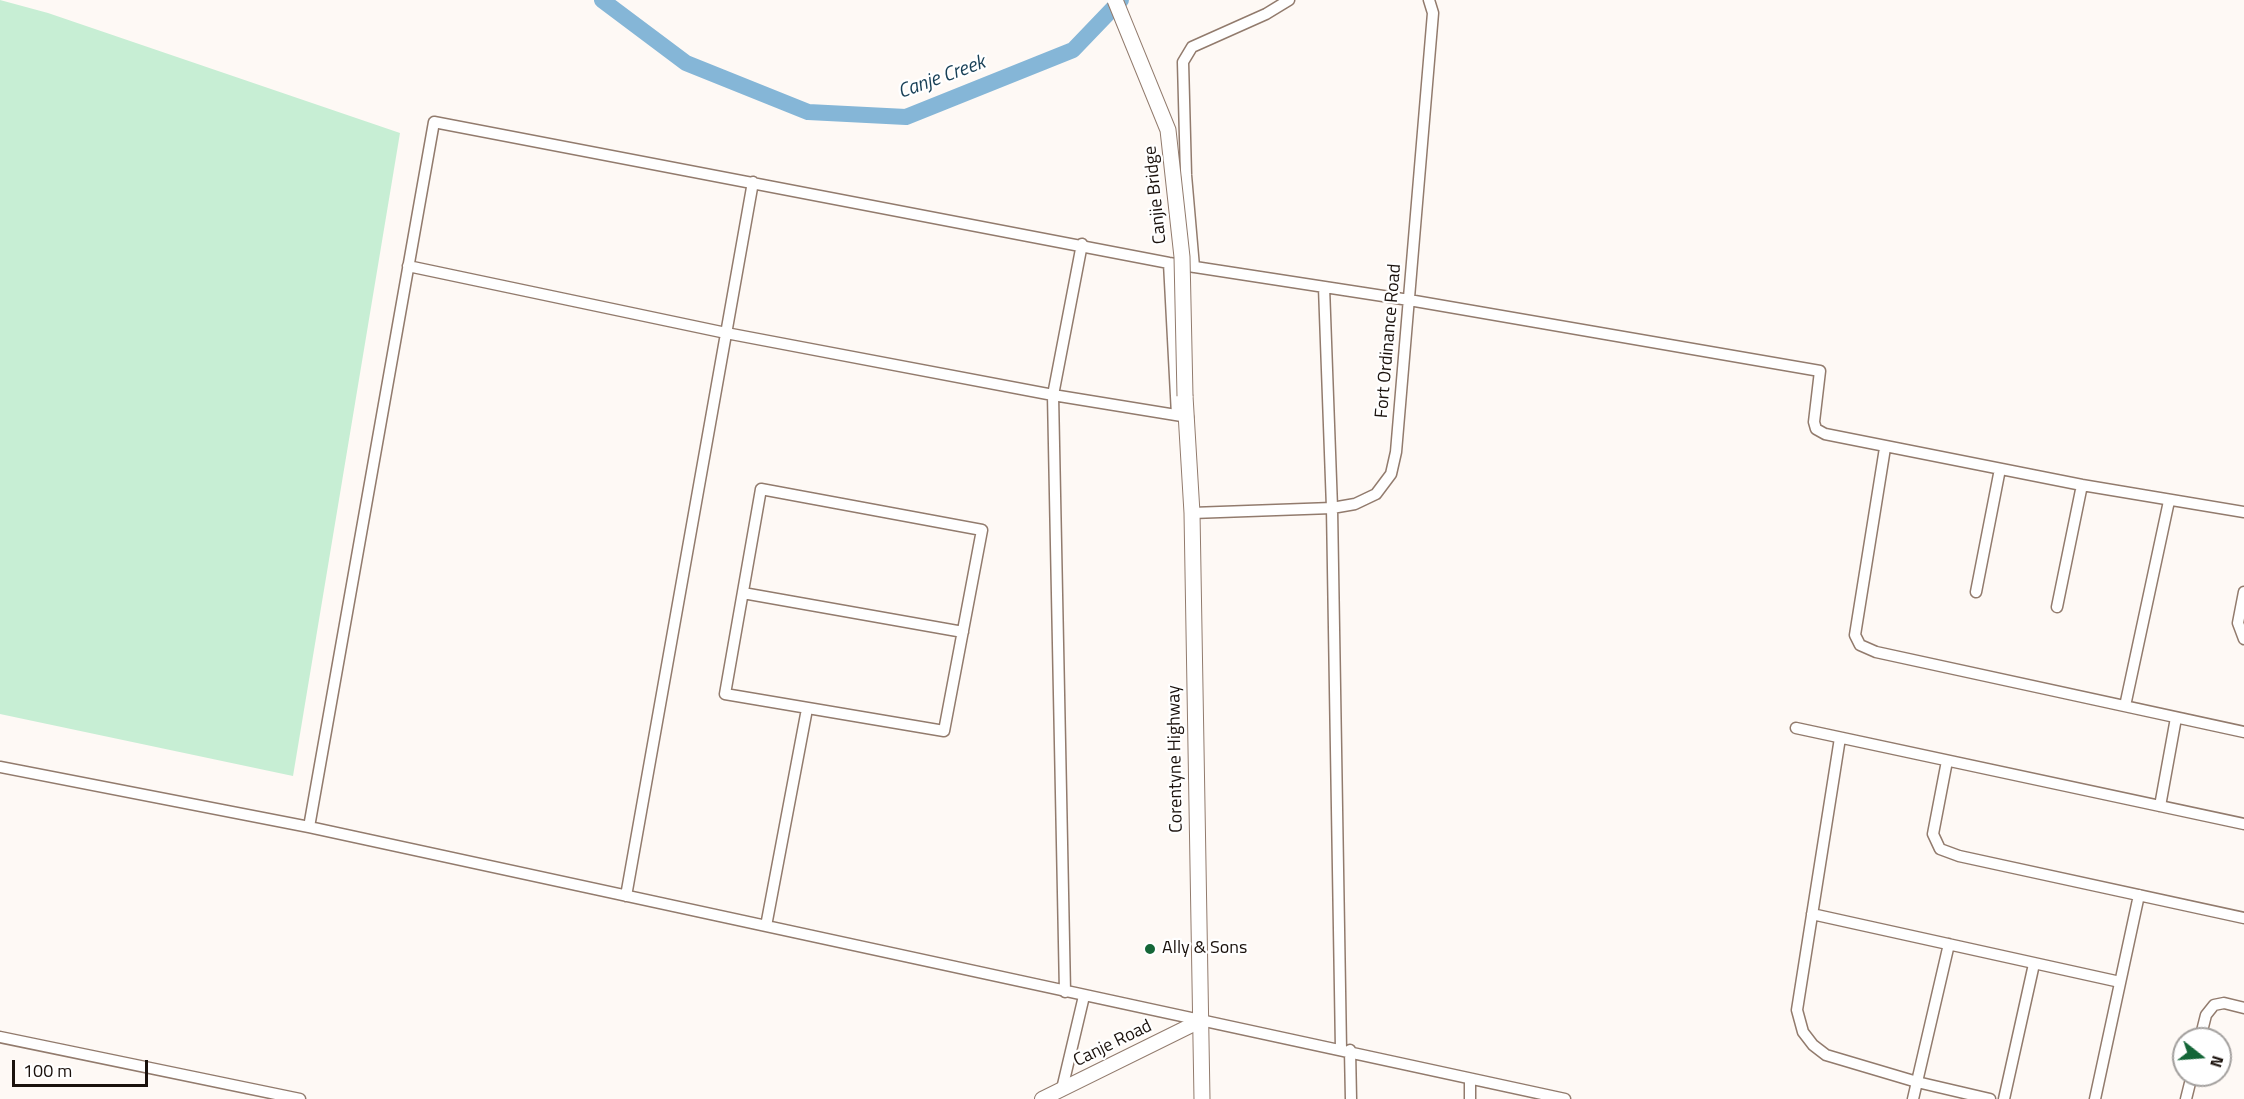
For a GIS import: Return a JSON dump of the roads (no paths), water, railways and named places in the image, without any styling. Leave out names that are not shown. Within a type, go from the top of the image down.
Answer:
[{"type":"main road","name":"Canjie Bridge","points":[[1115,0],[1168,130],[1182,256],[1185,396],[1183,416]]},
{"type":"main road","name":"Corentyne Highway","points":[[1183,416],[1192,513],[1202,1099]]},
{"type":"street","points":[[1194,267],[1186,176],[1183,62],[1192,47],[1266,14],[1289,0]]},
{"type":"street","name":"Fort Ordinance Road","points":[[1192,513],[1332,508],[1355,504],[1376,494],[1391,474],[1396,452],[1433,13],[1429,0]]},
{"type":"street","points":[[309,827],[434,122],[1082,244],[1169,263],[1409,300],[1820,371],[1814,422],[1815,429],[1825,434],[1885,448],[2244,513]]},
{"type":"street","points":[[626,896],[753,182]]},
{"type":"street","points":[[1065,992],[1053,395],[1082,244]]},
{"type":"street","points":[[408,266],[726,333],[1053,395],[1183,416],[1169,263]]},
{"type":"street","points":[[1324,287],[1346,1049],[1351,1099]]},
{"type":"street","points":[[1885,448],[1855,635],[1860,645],[1876,652],[2244,732]]},
{"type":"street","points":[[1976,592],[2000,469]]},
{"type":"street","points":[[2057,607],[2082,485]]},
{"type":"street","points":[[761,489],[982,530],[963,632],[944,731],[807,710],[725,694],[761,489]]},
{"type":"street","points":[[2125,705],[2169,501]]},
{"type":"street","points":[[2244,592],[2238,623],[2244,639]]},
{"type":"street","points":[[743,593],[963,632]]},
{"type":"street","points":[[766,926],[807,710]]},
{"type":"street","points":[[2160,806],[2176,718]]},
{"type":"street","points":[[1796,728],[2244,824]]},
{"type":"street","points":[[1840,738],[1797,1010],[1803,1032],[1813,1045],[1826,1055],[1917,1082],[1990,1099]]},
{"type":"street","points":[[1947,761],[1933,834],[1940,849],[1959,856],[2244,918]]},
{"type":"street","points":[[0,767],[309,827],[1200,1021],[1346,1049],[1565,1099]]},
{"type":"street","points":[[2095,1099],[2139,895]]},
{"type":"street","points":[[1812,914],[2120,982]]},
{"type":"street","points":[[1913,1099],[1949,944]]},
{"type":"street","points":[[2004,1099],[2034,964]]},
{"type":"street","points":[[1062,1089],[1084,996]]},
{"type":"street","points":[[2203,1027],[2206,1015],[2214,1005],[2223,1003],[2244,1008]]},
{"type":"street","name":"Canje Road","points":[[1042,1099],[1200,1021]]},
{"type":"street","points":[[0,1037],[300,1099]]},
{"type":"street","points":[[1470,1079],[1470,1099]]},
{"type":"waterway","name":"Canje Creek","points":[[602,0],[686,63],[808,112],[906,117],[1073,50],[1121,0]]},
{"type":"place","name":"Ally & Sons","points":[[1150,949]]}]
